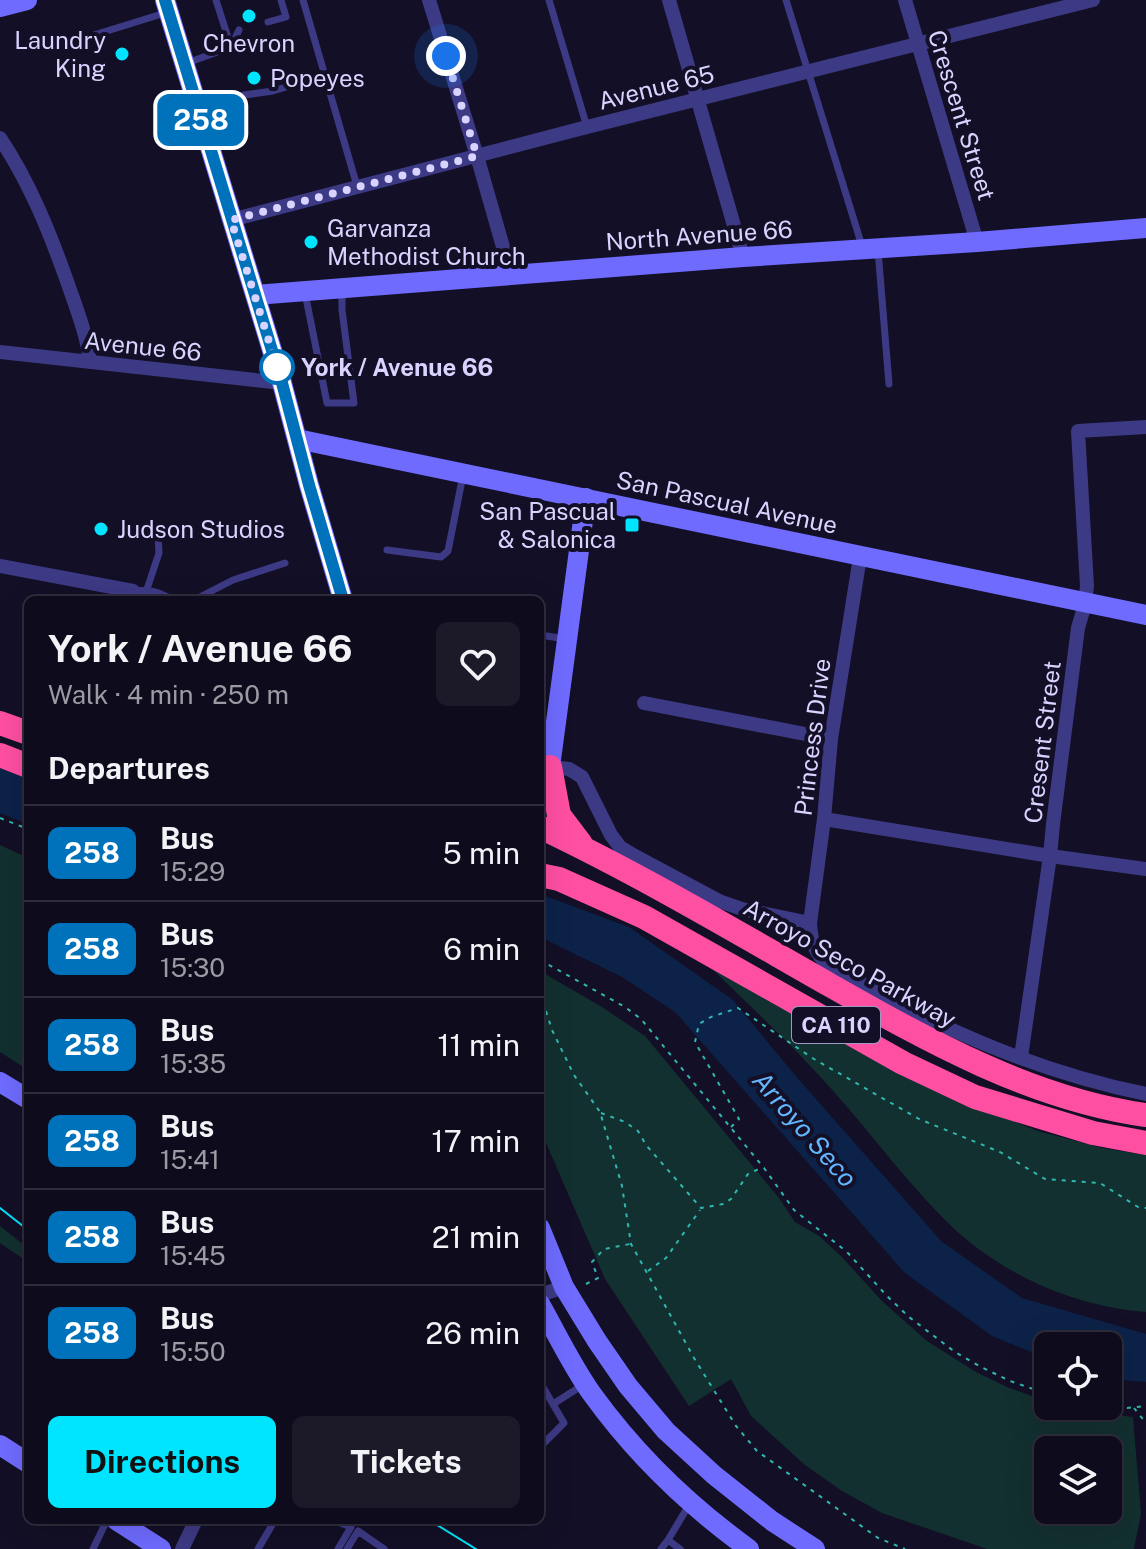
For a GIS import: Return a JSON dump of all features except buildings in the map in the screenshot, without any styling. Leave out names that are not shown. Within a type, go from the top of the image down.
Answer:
[{"type":"highway","points":[[0,723],[24,732]]},
{"type":"highway","points":[[0,755],[24,764]]},
{"type":"highway","points":[[545,766],[559,815],[586,849]]},
{"type":"highway","name":"Arroyo Seco Parkway","points":[[544,829],[586,849],[895,1022],[960,1055],[1039,1088],[1146,1115]]},
{"type":"highway","name":"CA 110","points":[[544,876],[559,879],[644,917],[903,1063],[975,1097],[1093,1133],[1146,1143]]},
{"type":"main road","points":[[0,7],[27,0]]},
{"type":"main road","points":[[169,4],[184,64],[282,383],[342,596]]},
{"type":"main road","name":"North Avenue 66","points":[[255,295],[1146,228]]},
{"type":"main road","name":"San Pascual Avenue","points":[[297,439],[1146,615]]},
{"type":"main road","points":[[545,766],[567,639],[586,498]]},
{"type":"main road","points":[[0,1082],[24,1097]]},
{"type":"main road","points":[[544,1238],[564,1287],[597,1341],[628,1386],[666,1431],[748,1503],[815,1549]]},
{"type":"main road","points":[[544,1311],[585,1383],[627,1441],[663,1479],[708,1519],[749,1549]]},
{"type":"main road","points":[[0,1445],[24,1460]]},
{"type":"main road","points":[[121,1524],[148,1545]]},
{"type":"street","points":[[429,0],[511,275]]},
{"type":"street","points":[[669,0],[743,257]]},
{"type":"street","name":"Crescent Street","points":[[905,0],[977,242]]},
{"type":"street","name":"Avenue 65","points":[[231,220],[1093,0]]},
{"type":"street","points":[[0,138],[22,173],[53,240],[88,340],[90,362]]},
{"type":"street","name":"Avenue 66","points":[[0,352],[282,383]]},
{"type":"street","name":"Cresent Street","points":[[1021,1057],[1078,628],[1087,586],[1078,431],[1146,427]]},
{"type":"street","name":"Princess Drive","points":[[810,923],[831,739],[860,557]]},
{"type":"street","points":[[0,566],[140,590]]},
{"type":"street","points":[[644,703],[831,739]]},
{"type":"street","points":[[545,766],[569,769],[582,777],[620,847],[719,901],[810,923],[815,951],[823,960],[921,1016],[1021,1057],[1099,1083],[1146,1094]]},
{"type":"street","points":[[824,819],[1146,869]]},
{"type":"street","points":[[544,1294],[564,1287]]},
{"type":"street","points":[[182,1549],[194,1524]]},
{"type":"lane","points":[[216,0],[231,47]]},
{"type":"lane","points":[[268,22],[286,17],[281,0]]},
{"type":"lane","points":[[303,0],[357,186]]},
{"type":"lane","points":[[549,0],[587,127]]},
{"type":"lane","points":[[786,0],[807,72],[870,248],[889,384]]},
{"type":"lane","points":[[94,35],[169,4]]},
{"type":"lane","points":[[184,64],[231,47],[239,30]]},
{"type":"lane","points":[[197,108],[244,95],[273,91],[325,75]]},
{"type":"lane","points":[[305,291],[327,403],[354,403],[342,288]]},
{"type":"lane","points":[[387,550],[441,557],[448,551],[464,473]]},
{"type":"lane","points":[[158,535],[159,553],[140,590],[166,596]]},
{"type":"lane","points":[[202,596],[233,580],[285,563]]},
{"type":"lane","points":[[544,636],[567,639]]},
{"type":"lane","points":[[553,1404],[585,1383]]},
{"type":"lane","points":[[544,1389],[564,1423],[544,1443]]},
{"type":"lane","points":[[661,1549],[691,1503]]},
{"type":"lane","points":[[93,1549],[105,1524]]},
{"type":"lane","points":[[258,1549],[273,1524]]},
{"type":"lane","points":[[338,1549],[351,1527],[343,1524]]},
{"type":"lane","points":[[347,1549],[358,1531],[384,1549]]},
{"type":"lane","points":[[668,1540],[680,1549]]},
{"type":"path","points":[[0,818],[24,827]]},
{"type":"path","points":[[544,962],[641,1019],[802,1217],[847,1252],[887,1296],[920,1326],[979,1366],[1034,1389]]},
{"type":"path","points":[[544,1005],[552,1030],[574,1075],[600,1112],[622,1186],[631,1244],[736,1426],[757,1451],[878,1538],[905,1549]]},
{"type":"path","points":[[731,1127],[739,1119],[695,1042],[699,1024],[738,1008],[814,1059],[919,1119],[1000,1152],[1045,1179],[1100,1183],[1138,1207],[1146,1208]]},
{"type":"path","points":[[600,1112],[638,1131],[646,1145],[701,1208]]},
{"type":"path","points":[[647,1272],[666,1258],[701,1208],[723,1204],[731,1199],[748,1174],[762,1167]]},
{"type":"path","points":[[586,1284],[598,1278],[592,1262],[604,1249],[631,1244]]},
{"type":"path","points":[[1122,1407],[1146,1406]]},
{"type":"path","points":[[1134,1408],[1146,1423]]},
{"type":"green space","points":[[0,845],[24,856],[24,1067],[0,1052]]},
{"type":"green space","points":[[698,955],[970,1105],[1038,1131],[1102,1148],[1146,1155],[1146,1312],[1089,1302],[1035,1283],[1010,1270],[963,1237],[925,1199],[814,1070]]},
{"type":"green space","points":[[544,973],[645,1036],[779,1198],[795,1222],[819,1236],[882,1301],[927,1341],[976,1372],[1034,1397],[1034,1420],[1122,1420],[1122,1416],[1133,1417],[1141,1514],[1134,1549],[987,1549],[882,1513],[842,1491],[805,1465],[751,1416],[731,1379],[689,1406],[605,1279],[544,1138]]},
{"type":"green space","points":[[0,1226],[24,1245],[24,1259],[0,1243]]},
{"type":"water","points":[[0,768],[24,777],[24,822],[0,813]]},
{"type":"water","name":"Arroyo Seco","points":[[544,895],[629,927],[733,1000],[941,1241],[1022,1298],[1146,1334],[1146,1382],[1122,1380],[1122,1332],[1034,1332],[1034,1353],[992,1336],[905,1273],[675,1012],[622,977],[544,939]]},
{"type":"tram line","points":[[0,1208],[24,1227]]},
{"type":"tram line","points":[[435,1524],[476,1549]]},
{"type":"bus line","name":"258","points":[[165,0],[282,383],[342,596]]},
{"type":"place","name":"Chevron","points":[[249,16]]},
{"type":"place","name":"Laundry King","points":[[122,54]]},
{"type":"place","name":"Popeyes","points":[[254,78]]},
{"type":"place","name":"Garvanza Methodist Church","points":[[311,242]]},
{"type":"place","name":"York / Avenue 66","points":[[277,367]]},
{"type":"place","name":"San Pascual & Salonica","points":[[632,525]]},
{"type":"place","name":"Judson Studios","points":[[101,529]]},
{"type":"route","points":[[277,367],[231,220],[477,156],[446,56]]}]
